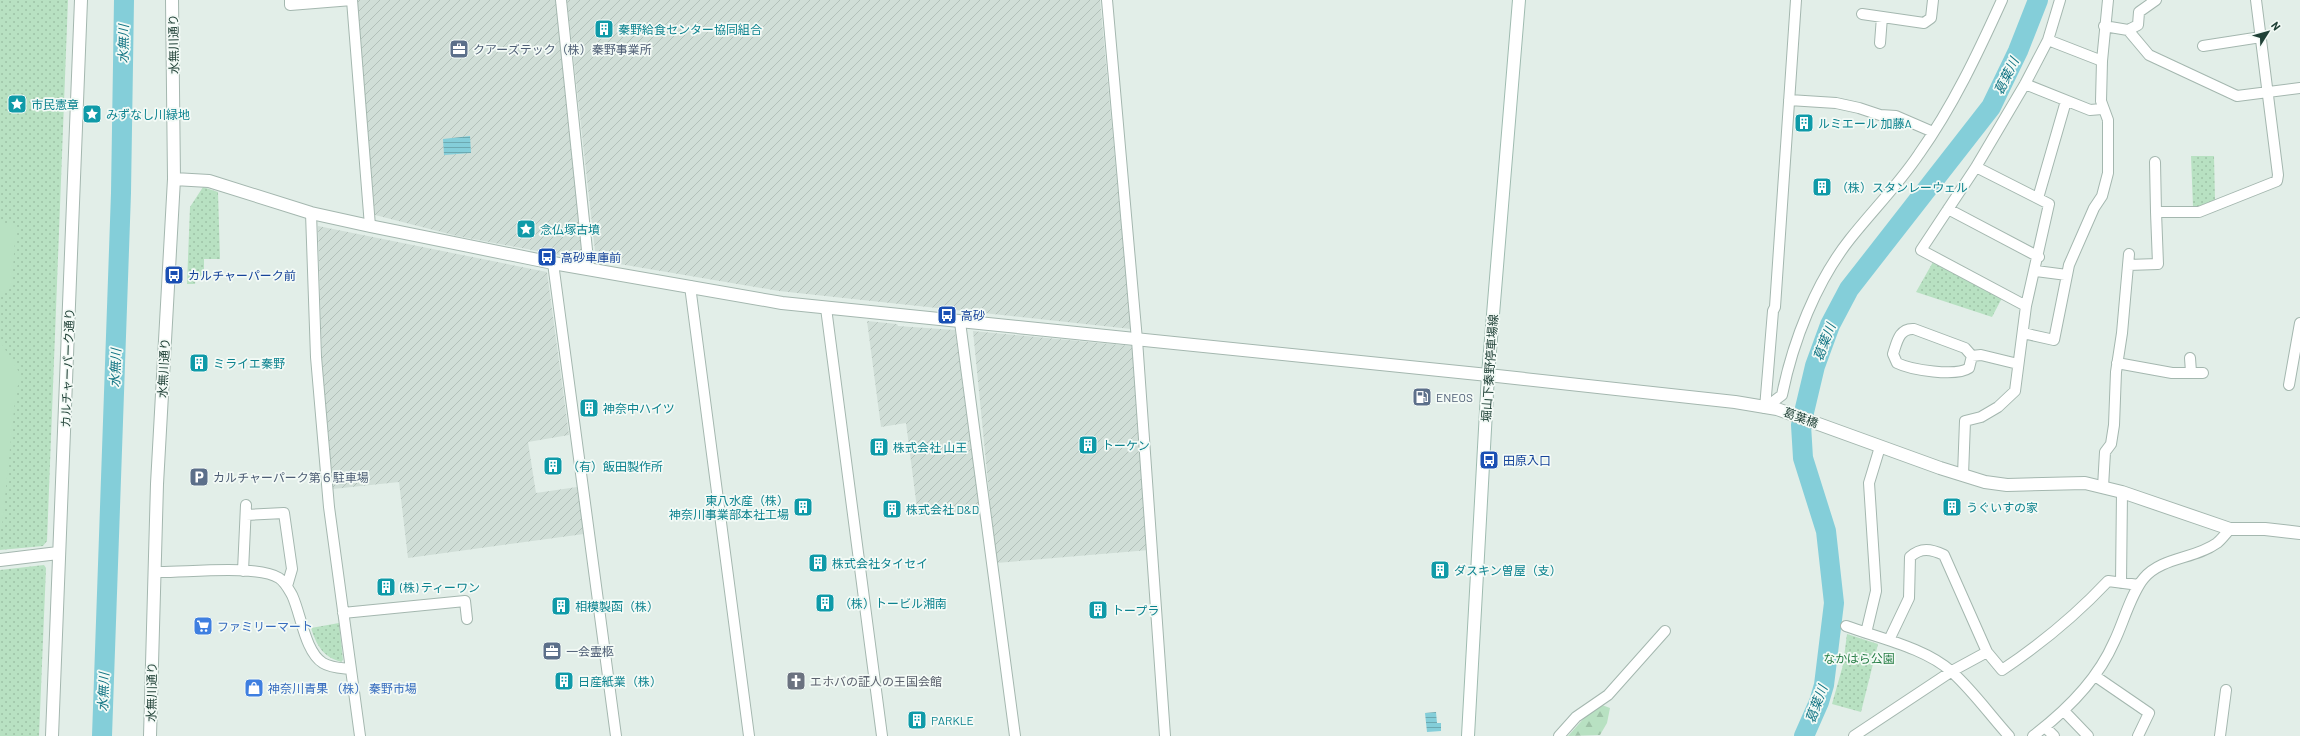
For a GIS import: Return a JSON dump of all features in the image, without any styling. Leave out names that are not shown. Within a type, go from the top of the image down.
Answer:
[{"type":"street","name":"カルチャーパーク通り","points":[[52,736],[58,553],[81,0]]},
{"type":"street","name":"水無川通り","points":[[150,736],[158,468],[174,179],[172,0]]},
{"type":"street","points":[[290,0],[290,5],[352,0],[370,226]]},
{"type":"street","points":[[561,0],[589,269]]},
{"type":"street","points":[[1107,0],[1137,340],[1165,736]]},
{"type":"street","name":"堀山下秦野停車場線","points":[[1468,736],[1488,375],[1519,0]]},
{"type":"street","points":[[1771,408],[1773,310],[1776,307],[1796,0]]},
{"type":"street","points":[[1862,14],[1924,24],[1930,18],[1933,0]]},
{"type":"street","points":[[1771,408],[1782,395],[1792,355],[1820,286],[1835,261],[1919,155],[1934,132],[1972,66],[2002,0]]},
{"type":"street","points":[[2026,306],[1921,250],[1976,166],[2025,84],[2048,40],[2060,0]]},
{"type":"street","points":[[2023,333],[2054,340],[2067,284],[2067,275],[2078,244],[2094,208],[2102,196],[2108,173],[2108,120],[2102,109],[2101,101],[2104,26],[2108,0]]},
{"type":"street","points":[[2104,26],[2128,30],[2138,26],[2139,12],[2156,0]]},
{"type":"street","points":[[2156,212],[2199,212],[2277,181],[2268,92],[2256,0]]},
{"type":"street","points":[[1880,43],[1882,17]]},
{"type":"street","points":[[2128,30],[2148,55],[2238,96],[2300,88]]},
{"type":"street","points":[[2203,46],[2261,37]]},
{"type":"street","points":[[2048,40],[2102,61]]},
{"type":"street","points":[[2025,84],[2090,110],[2102,109]]},
{"type":"street","points":[[1865,110],[1869,99]]},
{"type":"street","points":[[1789,100],[1836,103],[1880,115],[1896,116],[1934,132]]},
{"type":"street","points":[[2038,198],[2066,101]]},
{"type":"street","points":[[2128,265],[2158,264],[2155,162]]},
{"type":"street","points":[[1963,475],[1965,421],[1981,418],[1998,408],[2015,391],[2026,306],[2036,271],[2049,204],[1976,166]]},
{"type":"street","name":"葛葉橋","points":[[174,179],[209,181],[311,213],[370,226],[553,263],[782,303],[1488,375],[1735,402],[1771,408],[1880,447],[1986,482],[2007,485],[2085,483],[2122,492],[2230,529],[2265,529],[2300,533]]},
{"type":"street","points":[[1948,209],[2038,257]]},
{"type":"street","points":[[311,213],[316,357],[328,507],[360,736]]},
{"type":"street","points":[[2103,487],[2105,452],[2111,444],[2114,425],[2117,363],[2122,333],[2129,254]]},
{"type":"street","points":[[553,263],[616,736]]},
{"type":"street","points":[[2036,271],[2067,275]]},
{"type":"street","points":[[690,286],[749,736]]},
{"type":"street","points":[[826,308],[882,736]]},
{"type":"street","points":[[960,322],[1015,736]]},
{"type":"street","points":[[2289,385],[2300,323]]},
{"type":"street","points":[[1908,329],[1914,329],[1965,348],[1972,356],[1969,368],[1961,372],[1912,369],[1897,363],[1893,354],[1900,335],[1908,329]]},
{"type":"street","points":[[1972,356],[1981,355],[2018,364]]},
{"type":"street","points":[[2190,358],[2191,372]]},
{"type":"street","points":[[2117,363],[2172,373],[2203,373]]},
{"type":"street","points":[[1866,633],[1876,591],[1869,483],[1880,447]]},
{"type":"street","points":[[2121,583],[2122,492]]},
{"type":"street","points":[[243,571],[246,510],[284,513],[292,569],[287,586]]},
{"type":"street","points":[[2033,736],[2064,711],[2095,676],[2113,644],[2139,585],[2150,572],[2160,566],[2192,555],[2217,543],[2230,529]]},
{"type":"street","points":[[1889,640],[1909,598],[1910,557],[1923,550],[1932,550],[1944,555],[1948,560],[1987,652],[2002,670],[2038,646],[2081,609],[2108,581],[2139,585]]},
{"type":"street","points":[[0,560],[58,553]]},
{"type":"street","points":[[155,572],[243,571],[271,574],[280,578],[287,586],[310,647],[318,659],[334,668],[350,669]]},
{"type":"street","points":[[343,613],[464,601],[467,619]]},
{"type":"street","points":[[1846,626],[1889,640],[1928,657],[1952,671],[2009,736]]},
{"type":"street","points":[[1559,736],[1576,717],[1608,695],[1665,631]]},
{"type":"street","points":[[1854,736],[1952,671],[1987,652]]},
{"type":"street","points":[[2095,676],[2149,713],[2138,736]]},
{"type":"street","points":[[2220,736],[2226,690]]},
{"type":"street","points":[[2064,711],[2088,736]]},
{"type":"street","points":[[2045,727],[2054,736]]},
{"type":"shaded area","points":[[355,0],[558,0],[585,260],[457,236],[375,215]]},
{"type":"shaded area","points":[[567,0],[1100,0],[1131,329],[779,291],[596,260]]},
{"type":"shaded area","points":[[318,226],[547,272],[569,435],[528,442],[536,493],[577,487],[584,534],[408,558],[399,482],[333,489],[322,362]]},
{"type":"shaded area","points":[[867,321],[897,324],[898,326],[955,330],[980,511],[918,516],[906,423],[881,427]]},
{"type":"shaded area","points":[[973,331],[1132,346],[1149,550],[996,563]]},
{"type":"green space","points":[[0,0],[68,0],[47,541],[43,546],[0,550]]},
{"type":"green space","points":[[2191,156],[2214,156],[2215,200],[2200,207],[2193,207]]},
{"type":"green space","points":[[203,187],[218,192],[220,259],[204,259],[204,276],[196,276],[195,284],[187,284],[190,207]]},
{"type":"green space","points":[[0,223],[16,223],[12,283],[6,291],[0,294]]},
{"type":"green space","points":[[1933,262],[2002,298],[1992,317],[1916,292]]},
{"type":"green space","points":[[0,341],[22,377],[16,390],[2,526],[0,527]]},
{"type":"green space","points":[[44,565],[46,568],[39,736],[0,736],[0,570]]},
{"type":"green space","points":[[339,623],[343,660],[341,662],[329,657],[321,650],[311,628]]},
{"type":"green space","name":"なかはら公園","points":[[1847,634],[1878,644],[1861,712],[1832,704],[1843,665]]},
{"type":"green space","points":[[1602,705],[1610,708],[1607,723],[1600,735],[1568,736],[1586,716]]},
{"type":"water","points":[[470,136],[471,153],[444,155],[443,139]]},
{"type":"water","points":[[1436,712],[1437,723],[1441,723],[1441,731],[1427,732],[1425,713]]},
{"type":"waterway","name":"水無川","points":[[102,736],[121,193],[124,0]]},
{"type":"waterway","name":"葛葉川","points":[[1804,736],[1819,702],[1824,685],[1834,603],[1826,531],[1803,458],[1801,425],[1815,366],[1830,325],[1849,289],[1991,107],[2018,51],[2038,0]]},
{"type":"place","name":"秦野給食センター協同組合","points":[[604,29]]},
{"type":"place","name":"クアーズテック（株）秦野事業所","points":[[459,49]]},
{"type":"place","name":"市民憲章","points":[[17,104]]},
{"type":"place","name":"みずなし川緑地","points":[[92,114]]},
{"type":"place","name":"ルミエール 加藤A","points":[[1804,123]]},
{"type":"place","name":"（株）スタンレーウェル","points":[[1822,187]]},
{"type":"place","name":"念仏塚古墳","points":[[526,229]]},
{"type":"place","name":"高砂車庫前","points":[[547,257]]},
{"type":"place","name":"カルチャーパーク前","points":[[174,275]]},
{"type":"place","name":"高砂","points":[[947,315]]},
{"type":"place","name":"ミライエ秦野","points":[[199,363]]},
{"type":"place","name":"ENEOS","points":[[1422,397]]},
{"type":"place","name":"神奈中ハイツ","points":[[589,408]]},
{"type":"place","name":"トーケン","points":[[1088,445]]},
{"type":"place","name":"株式会社 山王","points":[[879,447]]},
{"type":"place","name":"田原入口","points":[[1489,460]]},
{"type":"place","name":"（有）飯田製作所","points":[[553,466]]},
{"type":"place","name":"カルチャーパーク第６駐車場","points":[[199,477]]},
{"type":"place","name":"東八水産（株） 神奈川事業部本社工場","points":[[803,507]]},
{"type":"place","name":"うぐいすの家","points":[[1952,507]]},
{"type":"place","name":"株式会社 D&D","points":[[892,509]]},
{"type":"place","name":"株式会社タイセイ","points":[[818,563]]},
{"type":"place","name":"ダスキン曽屋（支）","points":[[1440,570]]},
{"type":"place","name":"(株) ティーワン","points":[[386,587]]},
{"type":"place","name":"（株）トービル湘南","points":[[825,603]]},
{"type":"place","name":"相模製函（株）","points":[[561,606]]},
{"type":"place","name":"トープラ","points":[[1098,610]]},
{"type":"place","name":"ファミリーマート","points":[[203,626]]},
{"type":"place","name":"一会霊柩","points":[[552,651]]},
{"type":"place","name":"日産紙業（株）","points":[[564,681]]},
{"type":"place","name":"エホバの証人の王国会館","points":[[796,681]]},
{"type":"place","name":"神奈川青果 （株） 秦野市場","points":[[254,688]]},
{"type":"place","name":"PARKLE","points":[[917,720]]}]
